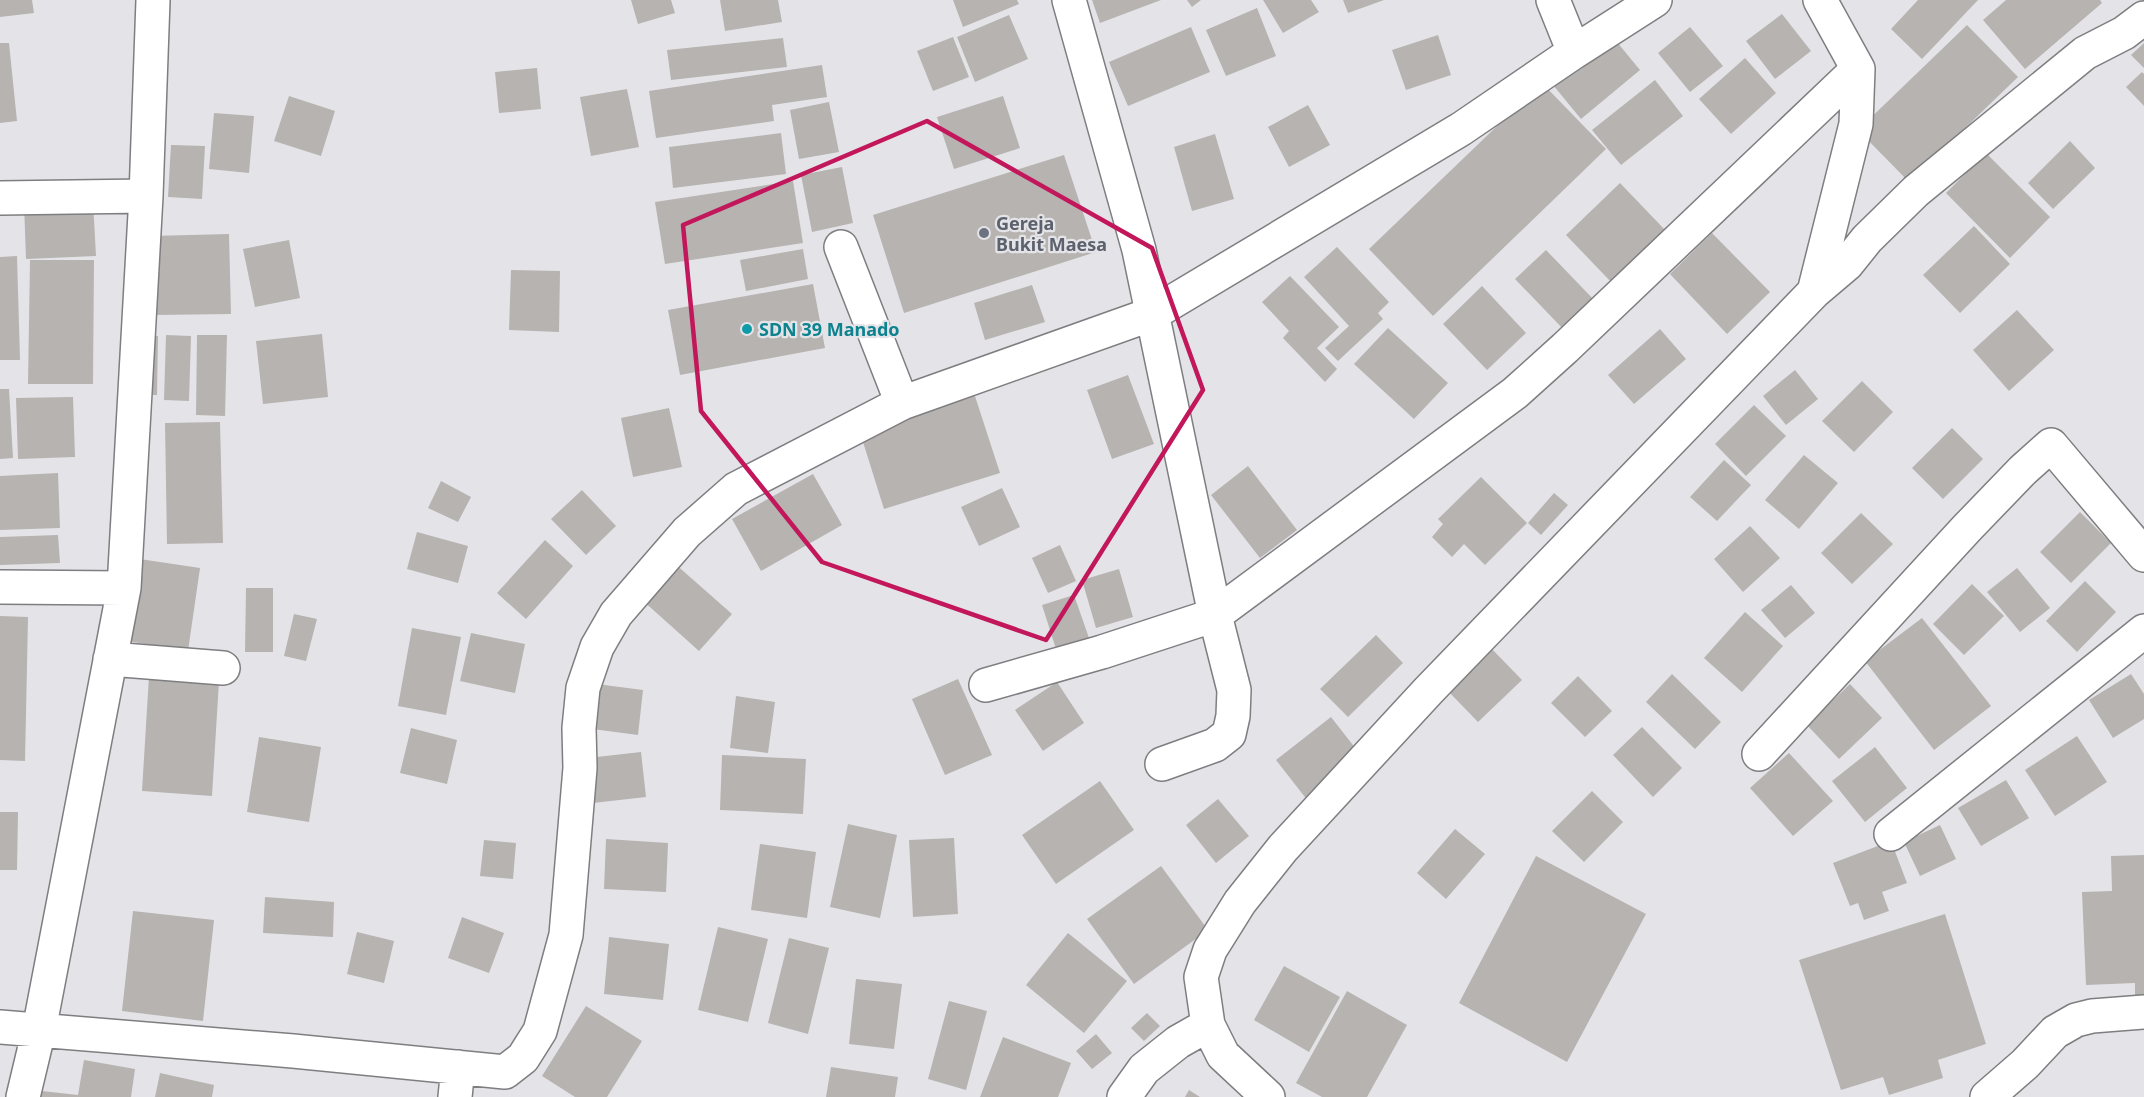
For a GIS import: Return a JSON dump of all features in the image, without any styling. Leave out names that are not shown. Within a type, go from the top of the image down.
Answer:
[{"type":"street","points":[[23,1097],[39,1030],[124,588],[146,196],[153,0]]},
{"type":"street","points":[[1069,0],[1139,250],[1215,615],[1234,690],[1233,717],[1229,734],[1215,745],[1162,764]]},
{"type":"street","points":[[1553,0],[1574,52]]},
{"type":"street","points":[[0,1027],[457,1082],[505,1072],[523,1058],[540,1031],[567,935],[580,768],[579,728],[583,688],[597,647],[616,614],[687,532],[736,489],[902,403],[1152,314],[1461,129],[1655,0]]},
{"type":"street","points":[[1814,292],[1856,124],[1858,69],[1820,0]]},
{"type":"street","points":[[1268,1097],[1223,1054],[1208,1025],[1201,977],[1210,950],[1240,902],[1283,848],[1429,690],[1814,292],[1847,264],[1868,239],[1916,191],[2085,53],[2124,33],[2144,18]]},
{"type":"street","points":[[986,685],[1102,652],[1215,615],[1515,393],[1858,69]]},
{"type":"street","points":[[0,198],[146,196]]},
{"type":"street","points":[[841,248],[902,403]]},
{"type":"street","points":[[1759,754],[1967,528],[2023,470],[2051,445],[2144,555]]},
{"type":"street","points":[[0,587],[124,588]]},
{"type":"street","points":[[1891,834],[2144,631]]},
{"type":"street","points":[[110,659],[223,668]]},
{"type":"street","points":[[1987,1097],[2025,1064],[2055,1032],[2076,1020],[2092,1016],[2144,1012]]},
{"type":"street","points":[[1124,1097],[1144,1069],[1178,1042],[1208,1025]]},
{"type":"highlighted area","points":[[927,121],[1152,248],[1203,390],[1046,640],[822,562],[701,411],[683,225]]},
{"type":"building","points":[[0,0],[32,0],[34,13],[0,17]]},
{"type":"building","points":[[631,0],[671,0],[675,13],[638,24]]},
{"type":"building","points":[[720,0],[778,0],[782,22],[725,31]]},
{"type":"building","points":[[953,0],[1017,0],[1019,4],[963,27]]},
{"type":"building","points":[[1092,0],[1161,0],[1100,23]]},
{"type":"building","points":[[1187,0],[1201,0],[1192,7]]},
{"type":"building","points":[[1263,0],[1311,0],[1319,12],[1283,33]]},
{"type":"building","points":[[1343,0],[1384,0],[1348,13]]},
{"type":"building","points":[[1918,0],[1978,0],[1922,59],[1891,29]]},
{"type":"building","points":[[2006,0],[2100,0],[2102,3],[2025,69],[1983,20]]},
{"type":"building","points":[[1257,8],[1276,56],[1226,76],[1206,30]]},
{"type":"building","points":[[1782,14],[1811,51],[1775,79],[1746,41]]},
{"type":"building","points":[[1009,15],[1028,59],[975,82],[957,37]]},
{"type":"building","points":[[1967,25],[2018,77],[1909,182],[1858,130]]},
{"type":"building","points":[[1191,27],[1210,72],[1128,106],[1109,62]]},
{"type":"building","points":[[1690,27],[1723,66],[1690,92],[1658,53]]},
{"type":"building","points":[[1438,35],[1451,75],[1406,90],[1392,50]]},
{"type":"building","points":[[1612,36],[1640,70],[1581,119],[1553,85]]},
{"type":"building","points":[[953,37],[969,77],[933,91],[917,51]]},
{"type":"building","points":[[783,38],[787,67],[671,80],[667,50]]},
{"type":"building","points":[[0,43],[9,43],[17,121],[0,123]]},
{"type":"building","points":[[2144,43],[2144,68],[2131,55]]},
{"type":"building","points":[[1745,58],[1776,93],[1731,134],[1699,99]]},
{"type":"building","points":[[822,65],[827,97],[772,105],[774,121],[656,138],[649,91]]},
{"type":"building","points":[[537,68],[541,109],[499,113],[495,72]]},
{"type":"building","points":[[2142,72],[2144,74],[2144,106],[2126,87]]},
{"type":"building","points":[[1655,80],[1683,116],[1621,165],[1592,130]]},
{"type":"building","points":[[1542,83],[1606,149],[1433,316],[1369,249]]},
{"type":"building","points":[[627,89],[639,147],[591,156],[580,97]]},
{"type":"building","points":[[289,96],[335,111],[321,156],[274,141]]},
{"type":"building","points":[[1003,96],[1020,148],[954,169],[937,117]]},
{"type":"building","points":[[829,102],[839,152],[799,159],[790,110]]},
{"type":"building","points":[[1308,105],[1330,145],[1289,167],[1268,127]]},
{"type":"building","points":[[214,113],[254,116],[249,173],[209,169]]},
{"type":"building","points":[[781,133],[786,174],[673,188],[669,147]]},
{"type":"building","points":[[1215,134],[1234,199],[1192,211],[1174,147]]},
{"type":"building","points":[[2070,141],[2095,168],[2053,209],[2028,183]]},
{"type":"building","points":[[171,145],[205,146],[202,199],[168,197]]},
{"type":"building","points":[[1986,153],[2050,217],[2010,258],[1946,193]]},
{"type":"building","name":"Gereja Bukit Maesa","points":[[1064,155],[1096,252],[904,313],[873,215]]},
{"type":"building","points":[[842,167],[853,223],[812,232],[801,175]]},
{"type":"building","points":[[793,181],[803,243],[665,264],[655,202]]},
{"type":"building","points":[[1620,183],[1667,232],[1613,284],[1566,235]]},
{"type":"building","points":[[93,201],[96,256],[26,259],[24,204]]},
{"type":"building","points":[[1974,226],[2010,264],[1960,313],[1923,275]]},
{"type":"building","points":[[1712,233],[1770,292],[1727,334],[1670,274]]},
{"type":"building","points":[[229,234],[231,314],[154,315],[152,236]]},
{"type":"building","points":[[289,240],[300,298],[255,307],[243,249]]},
{"type":"building","points":[[1337,247],[1389,302],[1378,313],[1383,319],[1338,361],[1325,348],[1349,326],[1304,277]]},
{"type":"building","points":[[803,249],[808,279],[746,291],[740,260]]},
{"type":"building","points":[[1546,250],[1598,304],[1567,333],[1515,279]]},
{"type":"building","points":[[17,256],[20,360],[0,360],[0,257]]},
{"type":"building","points":[[30,260],[94,260],[93,384],[28,384]]},
{"type":"building","points":[[511,270],[560,271],[559,332],[509,330]]},
{"type":"building","points":[[1290,276],[1339,327],[1317,348],[1337,369],[1325,382],[1283,338],[1289,331],[1262,302]]},
{"type":"building","name":"SDN 39 Manado","points":[[813,284],[825,348],[680,375],[668,310]]},
{"type":"building","points":[[1032,285],[1045,322],[985,340],[974,303]]},
{"type":"building","points":[[1482,286],[1526,333],[1487,370],[1443,324]]},
{"type":"building","points":[[2017,310],[2054,350],[2009,391],[1973,350]]},
{"type":"building","points":[[1388,328],[1448,383],[1414,419],[1354,364]]},
{"type":"building","points":[[1660,329],[1686,359],[1634,404],[1608,375]]},
{"type":"building","points":[[322,334],[328,397],[263,404],[256,341]]},
{"type":"building","points":[[166,335],[191,336],[189,401],[164,400]]},
{"type":"building","points":[[197,335],[227,335],[225,416],[196,415]]},
{"type":"building","points":[[143,336],[158,336],[157,395],[142,395]]},
{"type":"building","points":[[1795,370],[1818,399],[1786,425],[1763,396]]},
{"type":"building","points":[[1128,375],[1154,444],[1112,459],[1087,390]]},
{"type":"building","points":[[1862,381],[1893,412],[1854,452],[1822,421]]},
{"type":"building","points":[[0,389],[9,389],[13,458],[0,459]]},
{"type":"building","points":[[973,390],[1000,473],[884,509],[858,426]]},
{"type":"building","points":[[73,397],[75,457],[18,459],[16,398]]},
{"type":"building","points":[[1754,405],[1786,436],[1746,476],[1715,444]]},
{"type":"building","points":[[669,408],[682,467],[633,477],[621,418]]},
{"type":"building","points":[[220,422],[223,543],[167,544],[165,423]]},
{"type":"building","points":[[1952,428],[1983,459],[1943,499],[1912,468]]},
{"type":"building","points":[[1804,455],[1838,483],[1799,529],[1765,500]]},
{"type":"building","points":[[1724,460],[1751,485],[1717,521],[1690,497]]},
{"type":"building","points":[[1248,466],[1297,530],[1260,558],[1211,495]]},
{"type":"building","points":[[58,473],[60,528],[0,530],[0,476]]},
{"type":"building","points":[[813,474],[842,525],[761,571],[732,519]]},
{"type":"building","points":[[1481,477],[1527,523],[1485,565],[1464,544],[1452,557],[1432,537],[1443,524],[1438,519]]},
{"type":"building","points":[[441,481],[471,497],[458,522],[428,508]]},
{"type":"building","points":[[1002,488],[1020,527],[979,546],[961,507]]},
{"type":"building","points":[[582,490],[616,526],[586,555],[551,519]]},
{"type":"building","points":[[1554,493],[1568,505],[1541,535],[1528,523]]},
{"type":"building","points":[[2080,512],[2111,543],[2071,583],[2040,552]]},
{"type":"building","points":[[1861,513],[1893,544],[1852,584],[1821,553]]},
{"type":"building","points":[[1750,526],[1780,558],[1743,592],[1714,559]]},
{"type":"building","points":[[417,532],[468,546],[458,583],[407,569]]},
{"type":"building","points":[[58,535],[60,563],[0,565],[0,537]]},
{"type":"building","points":[[545,540],[573,566],[526,619],[497,593]]},
{"type":"building","points":[[1060,545],[1076,581],[1048,593],[1032,558]]},
{"type":"building","points":[[133,558],[200,568],[188,651],[121,640]]},
{"type":"building","points":[[673,562],[732,614],[699,651],[641,599]]},
{"type":"building","points":[[2017,568],[2050,608],[2020,632],[1987,592]]},
{"type":"building","points":[[1119,569],[1133,617],[1096,628],[1082,580]]},
{"type":"building","points":[[2085,581],[2116,612],[2077,652],[2046,621]]},
{"type":"building","points":[[1972,584],[2004,616],[1964,655],[1933,624]]},
{"type":"building","points":[[1791,585],[1815,613],[1785,638],[1761,610]]},
{"type":"building","points":[[246,588],[273,588],[273,652],[245,652]]},
{"type":"building","points":[[1074,595],[1089,638],[1056,649],[1042,605]]},
{"type":"building","points":[[1745,612],[1783,646],[1742,692],[1704,658]]},
{"type":"building","points":[[294,614],[317,619],[306,661],[284,656]]},
{"type":"building","points":[[0,616],[28,617],[25,761],[0,760]]},
{"type":"building","points":[[1922,618],[1991,706],[1934,750],[1865,661]]},
{"type":"building","points":[[412,628],[461,637],[446,715],[398,706]]},
{"type":"building","points":[[471,633],[525,644],[515,693],[460,681]]},
{"type":"building","points":[[1376,635],[1403,663],[1348,717],[1320,689]]},
{"type":"building","points":[[1490,647],[1522,680],[1478,722],[1446,689]]},
{"type":"building","points":[[1672,674],[1721,722],[1695,749],[1646,702]]},
{"type":"building","points":[[2131,674],[2144,694],[2144,719],[2113,738],[2089,700]]},
{"type":"building","points":[[149,676],[219,681],[212,796],[142,791]]},
{"type":"building","points":[[1578,676],[1612,711],[1585,737],[1551,703]]},
{"type":"building","points":[[958,679],[992,755],[945,775],[912,699]]},
{"type":"building","points":[[1057,682],[1084,723],[1043,751],[1015,710]]},
{"type":"building","points":[[589,683],[643,690],[638,735],[585,728]]},
{"type":"building","points":[[1850,684],[1882,718],[1839,759],[1807,725]]},
{"type":"building","points":[[736,696],[775,702],[768,753],[730,748]]},
{"type":"building","points":[[1331,717],[1363,758],[1308,801],[1276,760]]},
{"type":"building","points":[[1642,727],[1682,768],[1653,797],[1613,755]]},
{"type":"building","points":[[411,728],[457,740],[447,784],[400,773]]},
{"type":"building","points":[[2077,736],[2107,782],[2055,816],[2025,770]]},
{"type":"building","points":[[259,737],[321,747],[309,822],[247,812]]},
{"type":"building","points":[[1875,747],[1907,788],[1865,822],[1832,781]]},
{"type":"building","points":[[641,752],[646,797],[593,803],[588,758]]},
{"type":"building","points":[[1789,753],[1833,801],[1793,836],[1750,788]]},
{"type":"building","points":[[722,755],[806,759],[803,814],[720,810]]},
{"type":"building","points":[[2006,780],[2029,818],[1981,846],[1958,808]]},
{"type":"building","points":[[1100,781],[1134,830],[1056,884],[1022,835]]},
{"type":"building","points":[[1592,791],[1623,822],[1584,862],[1552,831]]},
{"type":"building","points":[[1218,799],[1249,836],[1216,863],[1186,825]]},
{"type":"building","points":[[0,812],[18,812],[17,870],[0,870]]},
{"type":"building","points":[[848,824],[897,835],[880,918],[830,907]]},
{"type":"building","points":[[1940,825],[1956,859],[1920,876],[1904,842]]},
{"type":"building","points":[[1455,829],[1485,854],[1446,899],[1417,873]]},
{"type":"building","points":[[954,838],[958,914],[913,917],[909,840]]},
{"type":"building","points":[[606,839],[668,843],[666,892],[604,889]]},
{"type":"building","points":[[484,840],[516,843],[513,879],[480,876]]},
{"type":"building","points":[[1891,841],[1907,883],[1882,892],[1889,911],[1864,920],[1858,903],[1850,906],[1833,863]]},
{"type":"building","points":[[760,844],[816,852],[807,918],[751,910]]},
{"type":"building","points":[[2144,855],[2144,1006],[2135,1006],[2135,983],[2086,985],[2082,892],[2112,891],[2111,856]]},
{"type":"building","points":[[1536,856],[1646,914],[1567,1062],[1459,1003]]},
{"type":"building","points":[[1161,866],[1208,930],[1134,984],[1087,919]]},
{"type":"building","points":[[265,897],[334,902],[333,937],[263,933]]},
{"type":"building","points":[[133,911],[214,920],[203,1021],[122,1011]]},
{"type":"building","points":[[1945,914],[1986,1044],[1938,1060],[1943,1078],[1889,1095],[1883,1077],[1841,1090],[1799,960]]},
{"type":"building","points":[[462,917],[504,933],[489,973],[448,958]]},
{"type":"building","points":[[718,927],[768,939],[748,1022],[698,1010]]},
{"type":"building","points":[[357,932],[394,941],[384,983],[347,974]]},
{"type":"building","points":[[1068,933],[1127,981],[1084,1033],[1026,985]]},
{"type":"building","points":[[609,937],[669,944],[663,1000],[604,994]]},
{"type":"building","points":[[789,938],[829,948],[808,1034],[768,1023]]},
{"type":"building","points":[[1284,966],[1340,997],[1309,1052],[1254,1020]]},
{"type":"building","points":[[856,979],[902,984],[894,1049],[849,1044]]},
{"type":"building","points":[[1347,991],[1407,1025],[1367,1097],[1322,1097],[1296,1083]]},
{"type":"building","points":[[949,1001],[987,1011],[966,1090],[928,1079]]},
{"type":"building","points":[[586,1006],[642,1041],[607,1097],[575,1097],[542,1076]]},
{"type":"building","points":[[1147,1013],[1160,1026],[1144,1041],[1131,1028]]},
{"type":"building","points":[[1096,1034],[1112,1053],[1092,1069],[1076,1051]]},
{"type":"building","points":[[1003,1037],[1071,1063],[1058,1097],[980,1097]]},
{"type":"building","points":[[84,1060],[135,1069],[131,1097],[41,1097],[42,1091],[78,1095]]},
{"type":"building","points":[[831,1067],[898,1077],[895,1097],[826,1097]]},
{"type":"building","points":[[160,1073],[214,1085],[212,1097],[155,1097]]},
{"type":"building","points":[[1189,1090],[1200,1097],[1185,1097]]},
{"type":"place","name":"Gereja Bukit Maesa","points":[[984,233]]},
{"type":"place","name":"SDN 39 Manado","points":[[747,329]]}]
